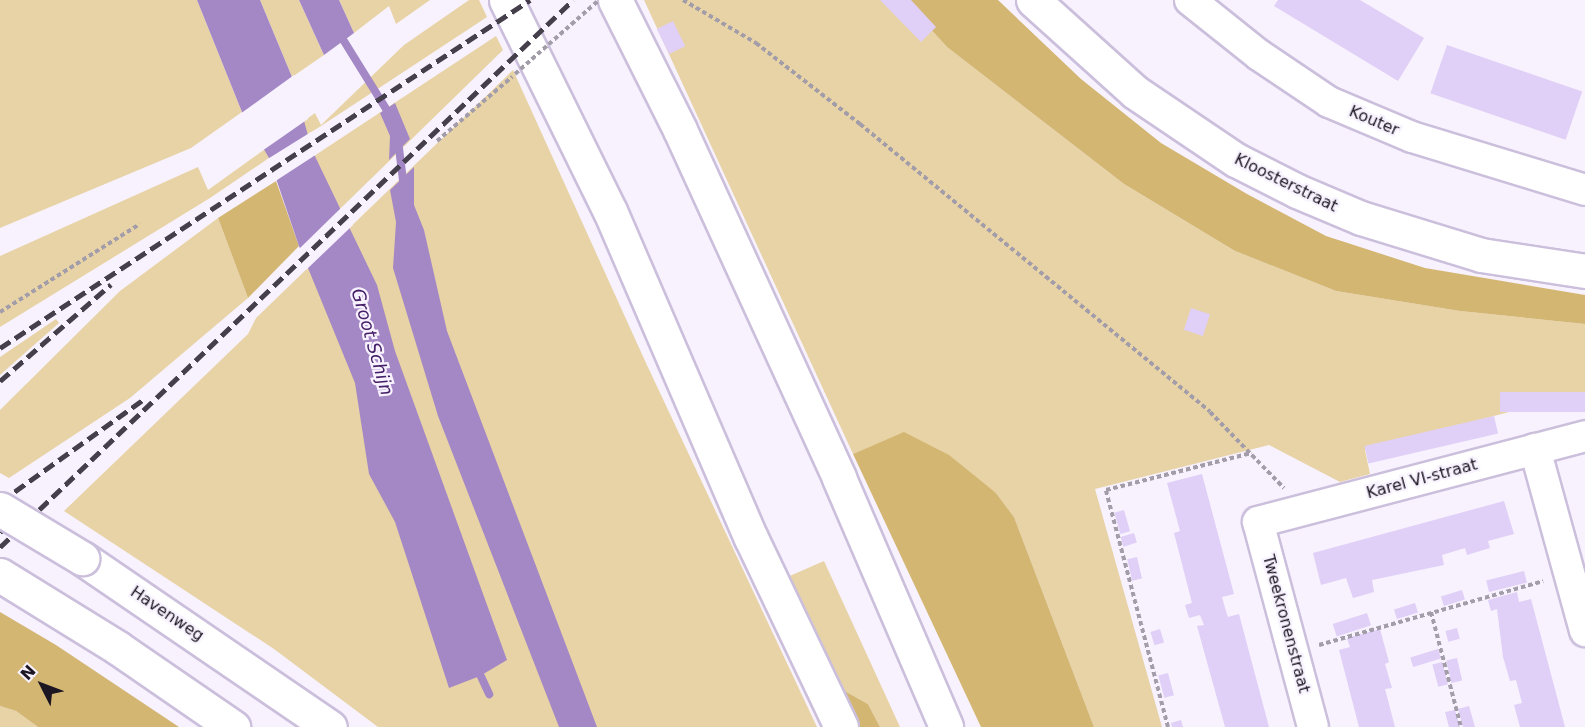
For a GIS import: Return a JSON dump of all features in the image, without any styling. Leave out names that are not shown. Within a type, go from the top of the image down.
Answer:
[{"type":"main road","points":[[506,0],[610,211],[751,538],[841,727]]},
{"type":"main road","points":[[615,0],[680,130],[840,478],[946,727]]},
{"type":"main road","name":"Kloosterstraat","points":[[1033,0],[1085,50],[1160,110],[1236,160],[1297,191],[1361,218],[1470,252],[1585,271]]},
{"type":"main road","name":"Havenweg","points":[[0,509],[82,558],[330,727]]},
{"type":"main road","points":[[0,575],[118,648],[233,727]]},
{"type":"street","name":"Kouter","points":[[1190,0],[1259,55],[1329,102],[1412,137],[1585,190]]},
{"type":"street","name":"Karel VI-straat","points":[[1258,522],[1585,436]]},
{"type":"street","points":[[1535,449],[1585,631]]},
{"type":"street","name":"Tweekronenstraat","points":[[1258,522],[1313,727]]},
{"type":"path","points":[[437,141],[598,0]]},
{"type":"path","points":[[683,0],[756,43],[860,124],[1210,412],[1252,453],[1303,511]]},
{"type":"path","points":[[0,312],[140,224]]},
{"type":"path","points":[[1168,727],[1106,490],[1252,453]]},
{"type":"path","points":[[1294,653],[1569,573]]},
{"type":"path","points":[[1431,612],[1461,727]]},
{"type":"shaded area","points":[[0,0],[197,0],[242,112],[191,148],[0,228]]},
{"type":"shaded area","points":[[260,0],[299,0],[324,55],[292,77]]},
{"type":"shaded area","points":[[339,0],[430,0],[396,24],[389,6],[354,33]]},
{"type":"shaded area","points":[[469,0],[479,0],[487,17],[210,198],[0,327],[0,256],[198,167],[208,190],[315,113],[321,125],[404,45]]},
{"type":"shaded area","points":[[644,0],[904,0],[947,47],[1124,184],[1235,251],[1336,291],[1460,311],[1585,324],[1585,392],[1365,450],[1370,474],[1340,482],[1269,445],[1095,489],[1162,727],[1094,727],[1014,517],[996,493],[904,433],[853,454]]},
{"type":"shaded area","points":[[904,0],[998,0],[1081,79],[1161,143],[1247,194],[1326,236],[1425,268],[1585,295],[1585,324],[1460,311],[1336,291],[1235,251],[1124,184],[947,47]]},
{"type":"shaded area","points":[[496,36],[503,50],[340,209],[314,156]]},
{"type":"shaded area","points":[[513,70],[646,363],[817,727],[378,727],[274,649],[64,511],[248,334],[256,318]]},
{"type":"shaded area","points":[[276,181],[299,246],[248,298],[218,218]]},
{"type":"shaded area","points":[[218,218],[248,298],[130,398],[9,478],[0,473],[0,410],[120,291]]},
{"type":"shaded area","points":[[56,319],[59,323],[0,375],[0,357]]},
{"type":"shaded area","points":[[904,432],[949,455],[996,493],[1014,517],[1094,727],[981,727],[853,454]]},
{"type":"shaded area","points":[[824,561],[900,727],[880,727],[868,704],[841,689],[785,578]]},
{"type":"shaded area","points":[[0,612],[56,645],[179,727],[38,727],[16,711],[0,706]]},
{"type":"shaded area","points":[[841,689],[868,704],[880,727],[859,727]]},
{"type":"shaded area","points":[[0,706],[16,711],[38,727],[0,727]]},
{"type":"water","points":[[197,0],[260,0],[292,77],[312,150],[377,285],[395,351],[507,660],[480,676],[449,688],[395,522],[369,474],[355,383],[299,246],[269,158],[242,112]]},
{"type":"water","points":[[299,0],[339,0],[354,33],[324,55]]},
{"type":"water","points":[[395,103],[410,139],[389,160],[390,136],[380,113]]},
{"type":"water","points":[[414,167],[414,205],[424,230],[447,331],[597,727],[559,727],[438,416],[393,268],[396,222],[390,190]]},
{"type":"pier","points":[[294,75],[308,119],[262,151],[240,114]]},
{"type":"pier","points":[[311,132],[317,154],[274,182],[266,160]]},
{"type":"pier","points":[[343,206],[353,225],[306,270],[298,250]]},
{"type":"building","points":[[880,0],[911,0],[936,27],[921,42]]},
{"type":"building","points":[[1278,0],[1360,0],[1424,38],[1398,81],[1274,6]]},
{"type":"building","points":[[673,21],[685,46],[669,54],[657,29]]},
{"type":"building","points":[[1447,45],[1582,92],[1566,140],[1430,93]]},
{"type":"building","points":[[1191,308],[1210,314],[1203,336],[1184,330]]},
{"type":"building","points":[[1500,392],[1585,392],[1585,412],[1500,412]]},
{"type":"building","points":[[1494,416],[1498,434],[1368,463],[1364,446]]},
{"type":"building","points":[[1202,474],[1234,594],[1222,597],[1228,617],[1239,614],[1269,727],[1225,727],[1197,626],[1204,625],[1200,615],[1189,618],[1185,605],[1192,603],[1174,533],[1180,531],[1167,483]]},
{"type":"building","points":[[1504,501],[1514,534],[1488,541],[1490,548],[1467,555],[1465,548],[1442,555],[1444,565],[1372,580],[1374,592],[1353,598],[1346,578],[1321,585],[1313,553]]},
{"type":"building","points":[[1124,510],[1130,531],[1120,534],[1114,513]]},
{"type":"building","points":[[1134,533],[1137,543],[1124,547],[1121,537]]},
{"type":"building","points":[[1137,557],[1142,578],[1132,581],[1127,559]]},
{"type":"building","points":[[1524,571],[1527,583],[1489,592],[1486,580]]},
{"type":"building","points":[[1462,590],[1465,600],[1444,606],[1441,596]]},
{"type":"building","points":[[1517,592],[1519,602],[1531,599],[1565,727],[1520,727],[1514,705],[1522,703],[1516,680],[1510,681],[1503,657],[1497,609],[1491,611],[1488,600]]},
{"type":"building","points":[[1415,603],[1418,613],[1397,619],[1394,609]]},
{"type":"building","points":[[1367,613],[1371,625],[1337,636],[1333,624]]},
{"type":"building","points":[[1457,628],[1460,639],[1448,642],[1445,631]]},
{"type":"building","points":[[1160,629],[1164,642],[1155,645],[1150,632]]},
{"type":"building","points":[[1380,629],[1389,662],[1385,664],[1392,688],[1385,689],[1395,727],[1359,727],[1339,650],[1350,647],[1347,638]]},
{"type":"building","points":[[1438,649],[1441,659],[1413,667],[1410,657]]},
{"type":"building","points":[[1457,658],[1462,680],[1451,683],[1446,660]]},
{"type":"building","points":[[1442,662],[1448,684],[1438,687],[1432,665]]},
{"type":"building","points":[[1168,673],[1174,695],[1164,698],[1158,676]]},
{"type":"building","points":[[1469,706],[1475,727],[1463,727],[1458,709]]},
{"type":"building","points":[[1455,710],[1460,727],[1449,727],[1445,712]]},
{"type":"building","points":[[1181,720],[1183,727],[1172,727],[1171,723]]},
{"type":"waterway","points":[[339,33],[391,117]]},
{"type":"waterway","points":[[398,140],[404,188]]},
{"type":"waterway","name":"Groot Schijn","points":[[477,668],[489,694]]},
{"type":"railway","points":[[0,348],[530,0]]},
{"type":"railway","points":[[0,547],[573,0]]},
{"type":"railway","points":[[0,381],[111,284]]},
{"type":"railway","points":[[0,502],[144,399]]},
{"type":"railway","points":[[0,532],[29,510]]}]
